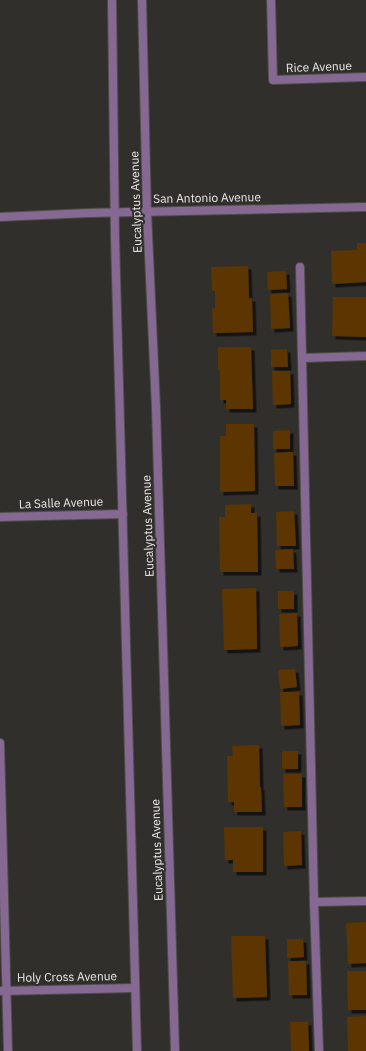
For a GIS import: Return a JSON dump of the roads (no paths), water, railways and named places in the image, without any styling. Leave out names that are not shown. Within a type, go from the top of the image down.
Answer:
[{"type":"street","name":"Eucalyptus Avenue","points":[[112,0],[116,262],[137,1051]]},
{"type":"street","name":"Eucalyptus Avenue","points":[[142,0],[147,212],[156,408],[175,1051]]},
{"type":"street","name":"Rice Avenue","points":[[271,0],[274,80],[366,77]]},
{"type":"street","name":"San Antonio Avenue","points":[[0,217],[115,212],[366,207]]},
{"type":"street","points":[[300,268],[314,902],[319,1051]]},
{"type":"street","points":[[302,358],[366,356]]},
{"type":"street","name":"La Salle Avenue","points":[[0,517],[123,514]]},
{"type":"street","points":[[0,743],[3,991],[8,1051]]},
{"type":"street","points":[[314,902],[366,901]]},
{"type":"street","name":"Holy Cross Avenue","points":[[3,991],[135,988]]}]
